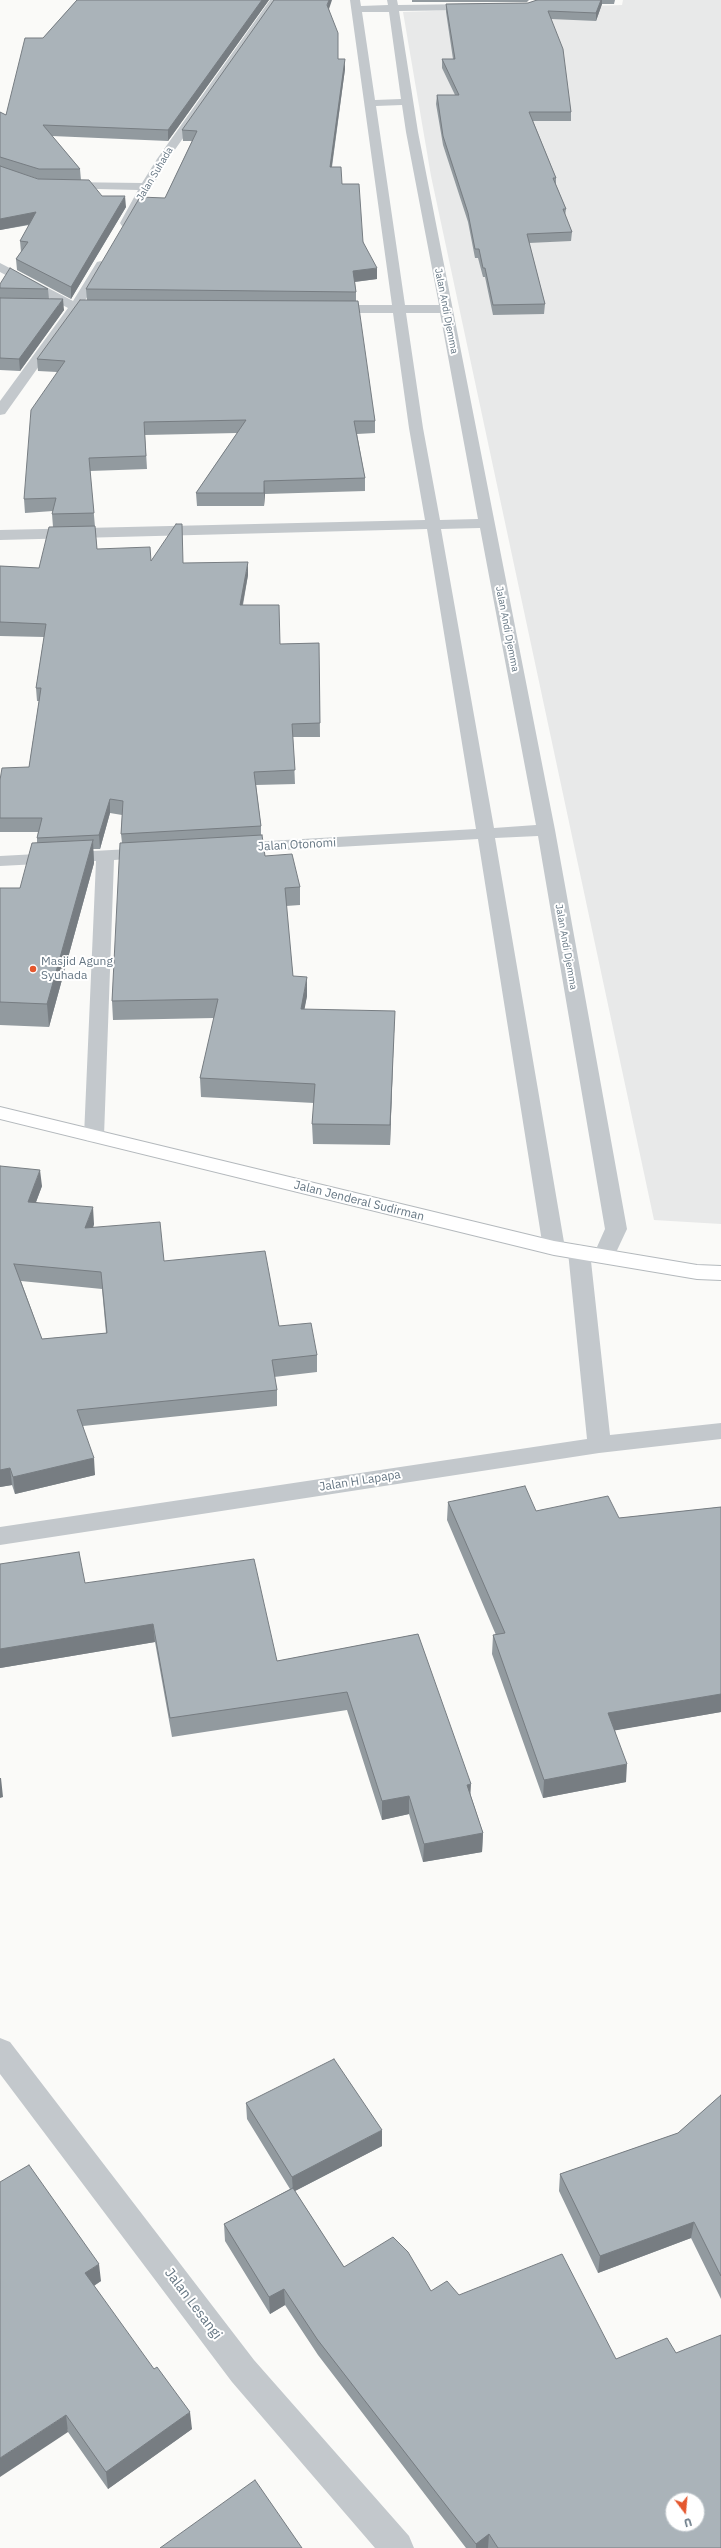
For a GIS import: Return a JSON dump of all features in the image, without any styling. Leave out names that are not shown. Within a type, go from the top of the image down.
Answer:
[{"type":"highway","name":"Jalan Jenderal Sudirman","points":[[0,1113],[554,1248],[697,1272],[721,1273]]},
{"type":"street","name":"Jalan Suhada","points":[[121,232],[161,161],[275,0]]},
{"type":"street","points":[[488,7],[356,4],[416,428],[487,835],[554,1248]]},
{"type":"street","name":"Jalan Andi Djemma","points":[[393,5],[407,102],[445,309],[546,830],[616,1229],[604,1256]]},
{"type":"street","points":[[371,103],[407,102]]},
{"type":"street","points":[[50,186],[146,187]]},
{"type":"street","points":[[0,411],[4,398],[75,307],[108,252]]},
{"type":"street","points":[[0,267],[75,307]]},
{"type":"street","points":[[45,306],[91,307]]},
{"type":"street","points":[[313,309],[445,309]]},
{"type":"street","points":[[0,534],[487,523]]},
{"type":"street","name":"Jalan Otonomi","points":[[216,849],[487,835],[546,830]]},
{"type":"street","points":[[0,860],[168,852]]},
{"type":"street","points":[[94,1136],[105,855]]},
{"type":"street","points":[[578,1252],[599,1445]]},
{"type":"street","name":"Jalan H Lapapa","points":[[0,1536],[599,1445],[721,1431]]},
{"type":"street","name":"Jalan Lesangi","points":[[0,2051],[244,2371],[397,2548]]},
{"type":"shaded area","points":[[623,0],[721,0],[721,1224],[654,1220],[431,176],[403,12],[622,5]]},
{"type":"building","points":[[77,0],[262,0],[168,130],[43,125],[80,169],[39,169],[0,157],[0,112],[6,115],[25,38],[43,38]]},
{"type":"building","points":[[274,0],[329,0],[327,5],[338,33],[338,59],[345,59],[330,167],[341,167],[342,184],[359,184],[363,242],[377,268],[353,271],[356,292],[86,289],[140,197],[165,198],[197,131],[182,130]]},
{"type":"building","points":[[537,0],[601,0],[596,13],[548,11],[563,49],[571,112],[529,112],[556,178],[553,178],[566,209],[563,209],[572,232],[527,234],[545,304],[493,305],[485,268],[483,268],[479,249],[475,249],[468,213],[443,136],[437,95],[459,95],[442,59],[455,59],[446,4],[528,3]]},
{"type":"building","points":[[0,166],[38,179],[89,180],[102,196],[125,196],[71,287],[16,259],[28,242],[20,241],[36,212],[0,219]]},
{"type":"building","points":[[10,268],[48,289],[0,288],[0,284]]},
{"type":"building","points":[[0,298],[63,299],[19,359],[0,358]]},
{"type":"building","points":[[80,300],[358,301],[375,421],[354,421],[365,478],[264,481],[264,493],[196,493],[246,420],[144,422],[146,456],[89,458],[94,513],[52,514],[56,498],[24,499],[31,410],[65,361],[37,359]]},
{"type":"building","points":[[176,524],[182,524],[183,563],[248,562],[240,605],[279,605],[280,644],[319,643],[320,723],[292,724],[295,770],[254,772],[261,826],[121,834],[123,801],[110,799],[99,835],[37,838],[42,818],[0,818],[0,780],[2,768],[29,767],[41,688],[36,688],[46,624],[0,622],[0,566],[39,568],[49,527],[95,526],[97,549],[150,547],[151,561]]},
{"type":"building","points":[[262,835],[265,856],[292,854],[300,887],[285,888],[293,976],[307,977],[301,1009],[395,1011],[390,1125],[312,1124],[315,1084],[200,1078],[218,999],[112,1001],[120,843]]},
{"type":"building","points":[[93,840],[47,1004],[0,1002],[0,888],[20,888],[32,843]]},
{"type":"building","points":[[0,1166],[40,1170],[28,1202],[93,1207],[85,1228],[160,1222],[164,1261],[265,1251],[279,1326],[311,1323],[317,1355],[272,1360],[277,1390],[77,1410],[94,1458],[13,1477],[10,1468],[0,1470]],"holes":[[[14,1264],[101,1272],[107,1333],[42,1339]]]},
{"type":"building","points":[[525,1486],[536,1511],[608,1496],[619,1518],[721,1507],[721,1694],[608,1713],[627,1764],[544,1780],[493,1635],[505,1633],[448,1502]]},
{"type":"building","points":[[79,1552],[85,1583],[254,1559],[277,1661],[418,1634],[471,1784],[467,1785],[483,1833],[424,1844],[409,1796],[382,1801],[347,1692],[170,1718],[153,1624],[0,1649],[0,1564]]},
{"type":"building","points":[[334,2059],[382,2130],[292,2177],[246,2103]]},
{"type":"building","points":[[721,2095],[721,2276],[694,2222],[600,2256],[560,2174],[678,2133]]},
{"type":"building","points":[[29,2165],[99,2264],[85,2273],[154,2369],[157,2367],[190,2412],[106,2472],[66,2415],[0,2458],[0,2182]]},
{"type":"building","points":[[293,2188],[344,2267],[393,2237],[408,2252],[431,2291],[447,2281],[459,2295],[562,2254],[616,2359],[667,2338],[676,2353],[721,2335],[721,2548],[498,2548],[489,2534],[476,2544],[317,2339],[284,2289],[269,2297],[224,2224]]},
{"type":"building","points":[[255,2480],[302,2548],[160,2548]]},
{"type":"place","name":"Masjid Agung Syuhada","points":[[33,969]]}]
